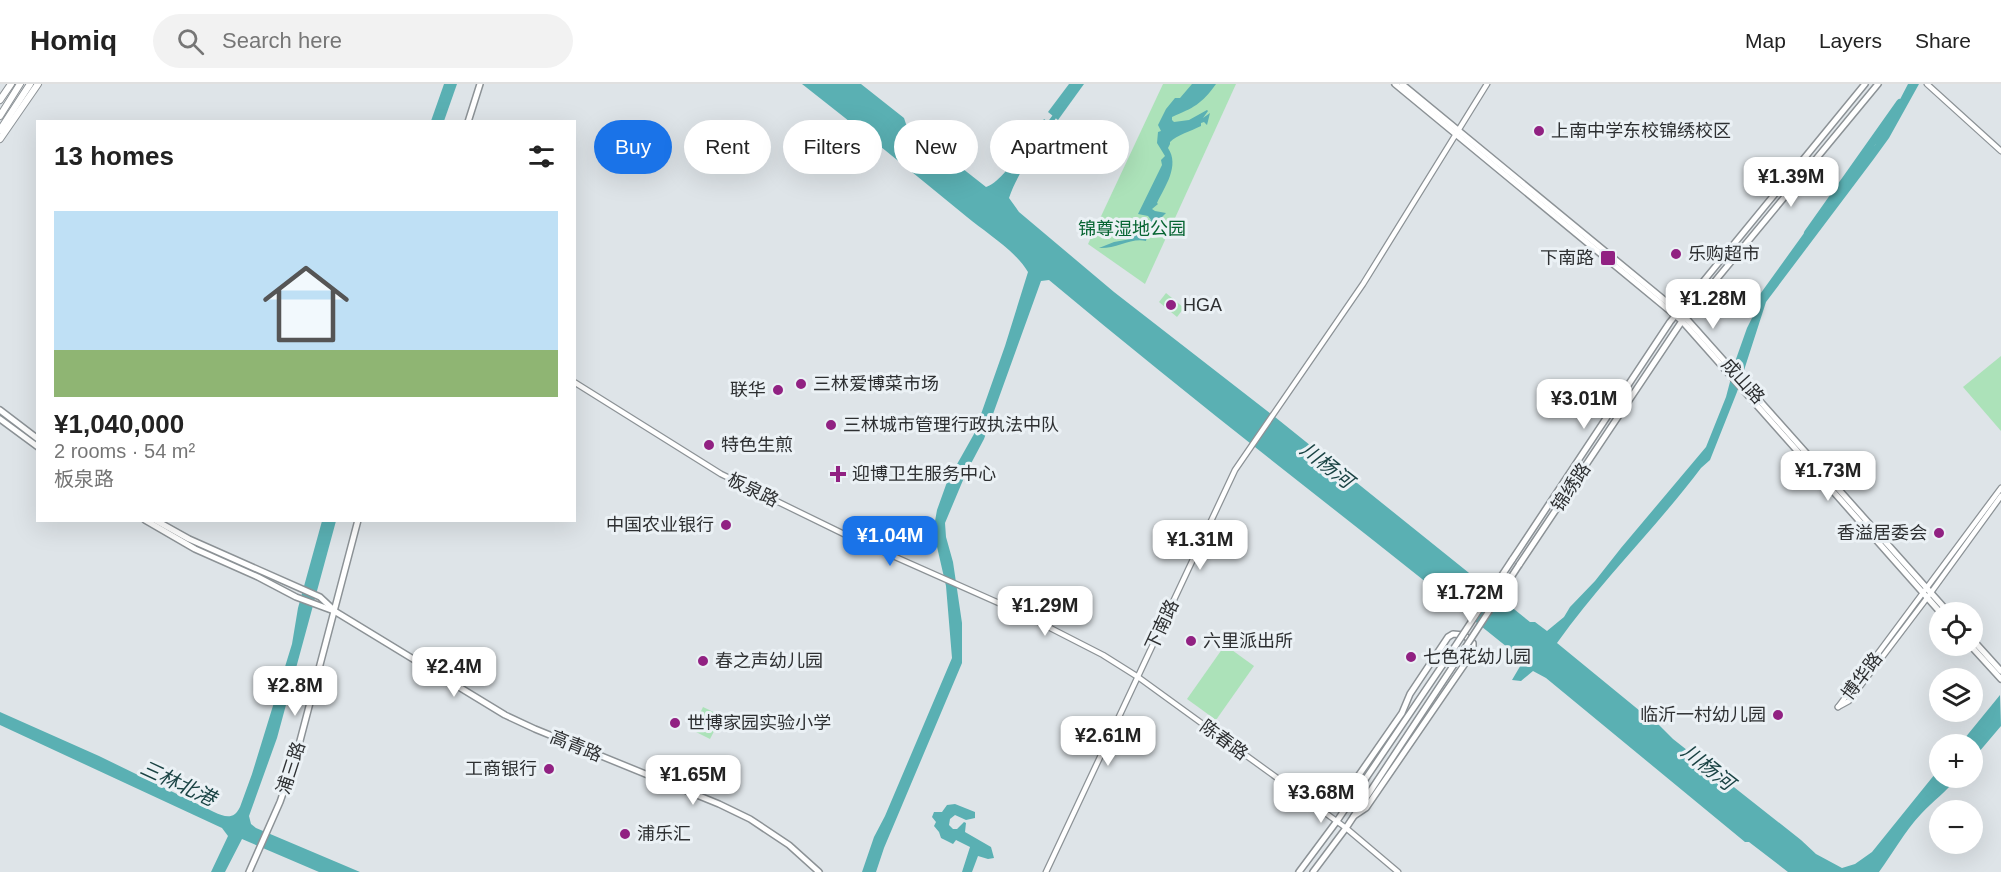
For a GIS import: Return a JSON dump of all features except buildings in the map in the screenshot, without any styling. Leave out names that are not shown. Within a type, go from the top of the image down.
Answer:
[{"type":"highway","points":[[0,99],[11,84]]},
{"type":"highway","points":[[0,116],[20,84]]},
{"type":"highway","points":[[0,130],[30,84]]},
{"type":"highway","points":[[0,139],[38,84]]},
{"type":"main road","points":[[469,120],[480,84]]},
{"type":"main road","name":"成山路","points":[[1395,84],[1457,132]]},
{"type":"main road","name":"成山路","points":[[1402,84],[1684,319],[1933,602]]},
{"type":"main road","name":"锦绣路","points":[[1299,872],[1337,821],[1454,648],[1677,313],[1865,84]]},
{"type":"main road","name":"锦绣路","points":[[1312,872],[1346,828],[1684,319],[1878,84]]},
{"type":"main road","points":[[0,410],[36,437]]},
{"type":"main road","points":[[0,419],[36,446]]},
{"type":"main road","name":"高青路","points":[[148,522],[195,549],[296,597],[336,612]]},
{"type":"main road","name":"高青路","points":[[159,522],[189,539],[320,597],[336,612],[512,718],[750,819],[789,845],[819,872]]},
{"type":"main road","name":"浦三路","points":[[249,872],[269,828],[296,756],[336,612],[358,522]]},
{"type":"main road","name":"成山路","points":[[1927,594],[1936,602]]},
{"type":"main road","name":"锦绣路","points":[[1310,801],[1332,803],[1339,801],[1345,795],[1402,713],[1410,694],[1448,638],[1453,634],[1467,636],[1473,643],[1473,652],[1366,808],[1354,816]]},
{"type":"main road","points":[[1983,651],[2001,671]]},
{"type":"main road","points":[[1980,656],[2001,679]]},
{"type":"street","name":"下南路","points":[[1046,872],[1239,462],[1363,284],[1487,84]]},
{"type":"street","points":[[1927,84],[2001,151]]},
{"type":"street","name":"板泉路","points":[[576,383],[721,474],[848,536],[942,577]]},
{"type":"street","name":"博华路","points":[[2001,488],[1927,594],[1838,706],[1849,701],[2001,496]]},
{"type":"street","name":"陈春路","points":[[942,577],[1069,637],[1138,677],[1337,821],[1398,872]]},
{"type":"green space","name":"锦尊湿地公园","points":[[1163,84],[1236,84],[1145,284],[1088,244],[1121,174],[1129,174],[1129,157]]},
{"type":"green space","name":"HGA","points":[[1166,293],[1184,308],[1177,317],[1159,302]]},
{"type":"green space","points":[[2001,356],[2001,431],[1963,387]]},
{"type":"green space","points":[[1225,645],[1254,666],[1216,720],[1187,699]]},
{"type":"green space","points":[[703,707],[722,716],[710,739],[692,730]]},
{"type":"water","points":[[444,84],[457,84],[444,120],[431,120]]},
{"type":"water","points":[[802,84],[861,84],[904,118],[905,120],[894,120],[894,157],[882,148],[882,120],[848,120]]},
{"type":"water","points":[[1069,84],[1084,84],[1058,120],[1048,112]]},
{"type":"water","points":[[1192,84],[1216,84],[1197,105],[1172,117],[1174,122],[1189,120],[1207,110],[1203,118],[1210,113],[1207,125],[1204,122],[1201,123],[1201,126],[1170,142],[1168,148],[1172,169],[1158,204],[1152,209],[1166,213],[1148,231],[1146,241],[1099,248],[1131,239],[1137,233],[1142,236],[1146,225],[1151,220],[1148,216],[1138,214],[1162,165],[1161,160],[1165,156],[1157,143],[1158,132],[1161,131],[1158,125],[1175,98],[1180,98]]},
{"type":"water","name":"川杨河","points":[[1908,84],[1919,84],[1889,138],[1766,302],[1737,392],[1710,460],[1592,598],[1557,643],[1640,711],[1645,711],[1673,739],[1816,854],[1842,868],[1855,864],[1872,852],[1929,781],[1929,788],[1948,788],[1935,800],[1929,800],[1929,806],[1904,835],[1879,872],[1788,872],[1749,842],[1745,842],[1546,678],[1533,671],[1521,681],[1512,680],[1522,663],[1523,656],[1507,647],[1162,373],[1049,280],[1041,281],[984,439],[966,473],[945,523],[962,623],[962,663],[876,872],[862,872],[874,837],[952,658],[946,586],[935,538],[937,510],[947,482],[974,434],[1028,272],[1023,264],[1000,242],[914,174],[969,174],[986,187],[1004,174],[1019,174],[1009,198],[1019,212],[1114,292],[1275,417],[1530,622],[1535,622],[1547,631],[1564,617],[1570,607],[1595,581],[1706,447],[1726,397],[1736,359],[1755,312],[1758,297],[1864,154],[1875,145],[1882,128]]},
{"type":"water","points":[[322,522],[336,522],[277,738],[249,816],[251,824],[256,828],[360,872],[319,872],[242,839],[225,872],[211,872],[228,836],[222,828],[0,725],[0,712],[99,756],[218,814],[232,816],[240,807],[252,774],[292,644],[298,608]]},
{"type":"water","points":[[2000,695],[2001,726],[1983,747],[1983,734],[1968,734],[1978,722],[1983,722],[1983,716]]},
{"type":"water","points":[[955,804],[975,812],[975,818],[966,820],[955,815],[950,819],[949,825],[957,829],[964,822],[966,823],[965,832],[991,847],[994,858],[978,856],[972,872],[962,872],[970,847],[956,840],[953,844],[941,838],[934,826],[936,822],[932,817],[934,812],[942,812],[947,805]]},
{"type":"waterway","points":[[1808,233],[1900,103]]},
{"type":"waterway","points":[[1052,120],[1057,113]]},
{"type":"place","name":"上南中学东校锦绣校区","points":[[1539,131]]},
{"type":"place","name":"乐购超市","points":[[1676,254]]},
{"type":"place","name":"下南路","points":[[1608,258]]},
{"type":"place","name":"HGA","points":[[1171,305]]},
{"type":"place","name":"三林爱博菜市场","points":[[801,384]]},
{"type":"place","name":"联华","points":[[778,390]]},
{"type":"place","name":"三林城市管理行政执法中队","points":[[831,425]]},
{"type":"place","name":"特色生煎","points":[[709,445]]},
{"type":"place","name":"迎博卫生服务中心","points":[[838,474]]},
{"type":"place","name":"中国农业银行","points":[[726,525]]},
{"type":"place","name":"香溢居委会","points":[[1939,533]]},
{"type":"place","name":"六里派出所","points":[[1191,641]]},
{"type":"place","name":"七色花幼儿园","points":[[1411,657]]},
{"type":"place","name":"春之声幼儿园","points":[[703,661]]},
{"type":"place","name":"临沂一村幼儿园","points":[[1778,715]]},
{"type":"place","name":"世博家园实验小学","points":[[675,723]]},
{"type":"place","name":"工商银行","points":[[549,769]]},
{"type":"place","name":"浦乐汇","points":[[625,834]]},
{"type":"water label","name":"三林北港","points":[[178,783]]}]
